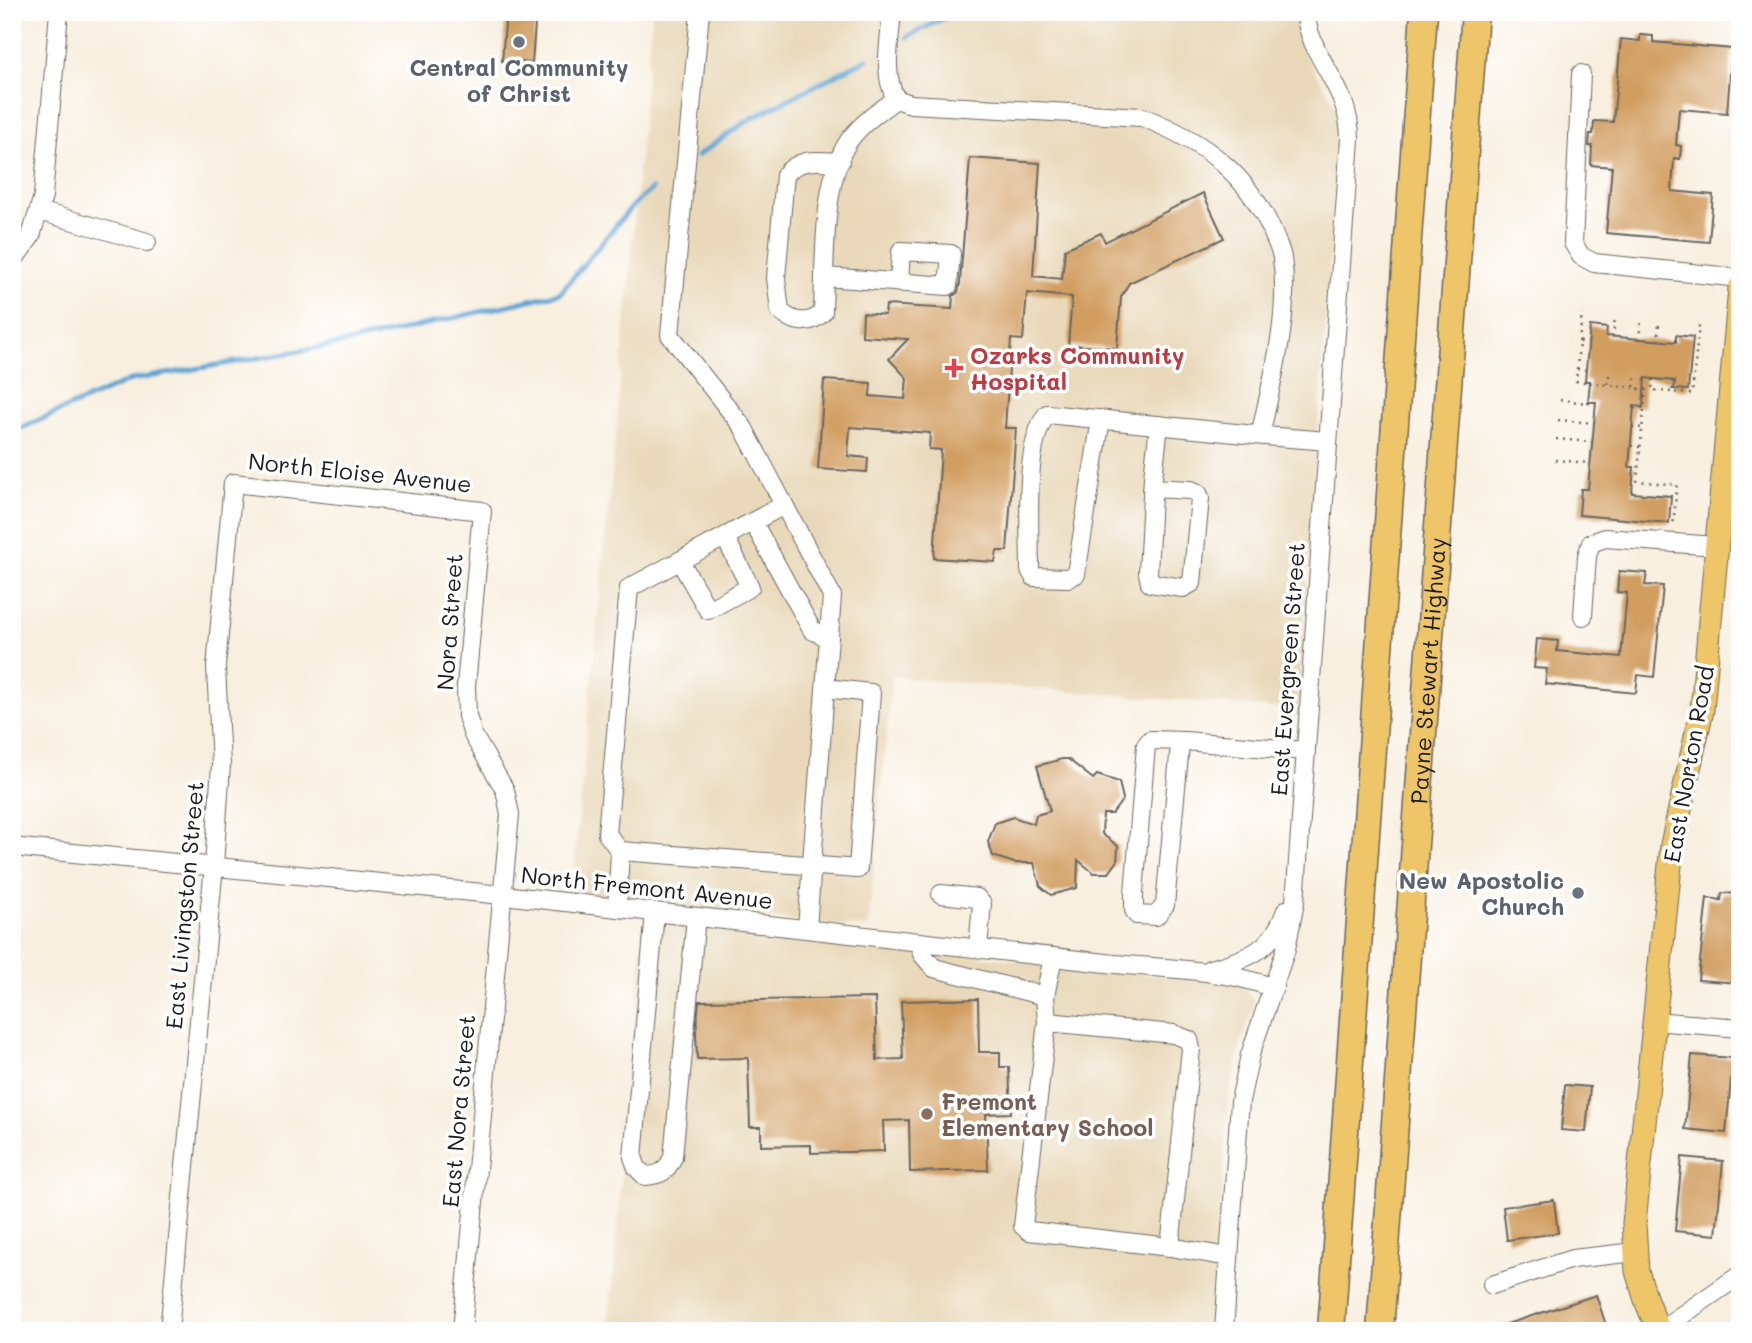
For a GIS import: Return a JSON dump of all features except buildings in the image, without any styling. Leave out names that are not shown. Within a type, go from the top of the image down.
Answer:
[{"type":"highway","points":[[1331,1331],[1423,17]]},
{"type":"highway","name":"Payne Stewart Highway","points":[[1381,1331],[1474,20]]},
{"type":"main road","name":"East Norton Road","points":[[1659,1331],[1639,1279],[1634,1223],[1672,845],[1702,710],[1739,298]]},
{"type":"street","points":[[12,262],[31,236],[43,195],[59,12]]},
{"type":"street","points":[[700,12],[670,335],[743,427],[832,596],[807,929]]},
{"type":"street","points":[[892,12],[888,86],[896,99],[911,104],[1142,117],[1176,130],[1198,143],[1235,174],[1265,215],[1282,256],[1284,298],[1275,368],[1262,427],[1265,436]]},
{"type":"street","name":"East Evergreen Street","points":[[1224,1331],[1242,1090],[1257,1032],[1274,988],[1291,926],[1297,877],[1350,127],[1345,103],[1316,51],[1305,12]]},
{"type":"street","points":[[1581,75],[1573,243],[1581,256],[1594,263],[1740,278]]},
{"type":"street","points":[[840,162],[813,161],[794,164],[785,175],[776,278],[780,311],[789,320],[800,322],[817,319],[823,312],[832,186],[840,162],[845,146],[873,115],[896,99]]},
{"type":"street","points":[[39,211],[147,242]]},
{"type":"street","points":[[825,277],[899,283]]},
{"type":"street","points":[[1101,419],[1076,574],[1068,578],[1034,576],[1030,570],[1031,452],[1036,433],[1047,414],[1101,419],[1265,436],[1278,439],[1328,441]]},
{"type":"street","points":[[1152,488],[1191,490],[1198,493],[1200,498],[1195,571],[1192,583],[1183,588],[1150,583],[1148,573],[1152,488],[1159,425]]},
{"type":"street","name":"North Eloise Avenue","points":[[233,483],[482,511]]},
{"type":"street","name":"East Livingston Street","points":[[169,1331],[214,866],[220,765],[216,667],[233,483]]},
{"type":"street","points":[[617,908],[620,851],[607,834],[629,588],[784,505]]},
{"type":"street","name":"Nora Street","points":[[482,511],[466,686],[467,716],[473,735],[505,790],[510,814],[503,895]]},
{"type":"street","points":[[753,522],[813,630],[829,638]]},
{"type":"street","points":[[680,561],[708,610],[718,605],[750,587],[725,537]]},
{"type":"street","points":[[1583,616],[1587,556],[1591,543],[1605,538],[1716,546]]},
{"type":"street","points":[[620,851],[858,869],[871,693],[825,688]]},
{"type":"street","points":[[1185,741],[1178,751],[1165,905],[1156,916],[1137,915],[1133,910],[1134,893],[1146,745],[1150,740],[1185,741],[1306,751]]},
{"type":"street","name":"North Fremont Avenue","points":[[12,847],[503,895],[1177,970],[1204,970],[1252,980],[1274,988]]},
{"type":"street","points":[[1204,970],[1250,956],[1267,943],[1280,927],[1297,877]]},
{"type":"street","points":[[941,894],[977,898],[982,904],[978,948]]},
{"type":"street","name":"East Nora Street","points":[[462,1331],[503,895]]},
{"type":"street","points":[[654,912],[633,1157],[637,1168],[645,1176],[667,1171],[673,1157],[696,917]]},
{"type":"street","points":[[920,942],[922,954],[933,968],[1045,996]]},
{"type":"street","points":[[1053,957],[1045,996],[1047,1022],[1023,1226],[1029,1231],[1170,1247],[1229,1257]]},
{"type":"street","points":[[1653,1021],[1740,1028]]},
{"type":"street","points":[[1047,1022],[1174,1034],[1189,1040],[1191,1049],[1170,1247]]},
{"type":"street","points":[[1492,1285],[1572,1259],[1635,1246]]},
{"type":"street","points":[[1659,1331],[1740,1275]]},
{"type":"path","points":[[1582,314],[1576,381],[1692,394],[1699,325]]},
{"type":"path","points":[[1613,337],[1615,317]]},
{"type":"path","points":[[1639,339],[1641,320]]},
{"type":"path","points":[[1658,341],[1660,321]]},
{"type":"path","points":[[1579,342],[1588,342]]},
{"type":"path","points":[[1577,369],[1586,370]]},
{"type":"path","points":[[1608,385],[1609,375]]},
{"type":"path","points":[[1634,388],[1635,378]]},
{"type":"path","points":[[1653,390],[1654,379]]},
{"type":"path","points":[[1672,392],[1673,381]]},
{"type":"path","points":[[1646,389],[1637,481],[1677,485],[1672,542]]},
{"type":"path","points":[[1560,400],[1596,404]]},
{"type":"path","points":[[1634,408],[1645,408]]},
{"type":"path","points":[[1558,420],[1594,423]]},
{"type":"path","points":[[1632,427],[1643,428]]},
{"type":"path","points":[[1556,439],[1592,442]]},
{"type":"path","points":[[1631,446],[1641,447]]},
{"type":"path","points":[[1555,460],[1590,463]]},
{"type":"shaded area","points":[[652,12],[1295,12],[1300,42],[1337,111],[1339,133],[1298,710],[892,677],[868,928],[571,897],[618,410]]},
{"type":"shaded area","name":"Fremont Elementary School","points":[[644,921],[1179,978],[1231,979],[1242,984],[1253,1000],[1253,1010],[1241,1042],[1229,1096],[1212,1331],[608,1331]]},
{"type":"waterway","points":[[907,37],[956,12]]},
{"type":"waterway","points":[[697,156],[750,119],[867,59]]},
{"type":"waterway","points":[[12,432],[131,380],[351,342],[560,293],[633,205],[652,189]]},
{"type":"place","name":"Central Community of Christ","points":[[519,42]]},
{"type":"place","name":"Ozarks Community Hospital","points":[[954,368]]},
{"type":"place","name":"New Apostolic Church","points":[[1578,893]]},
{"type":"place","name":"Fremont Elementary School","points":[[927,1114]]}]
